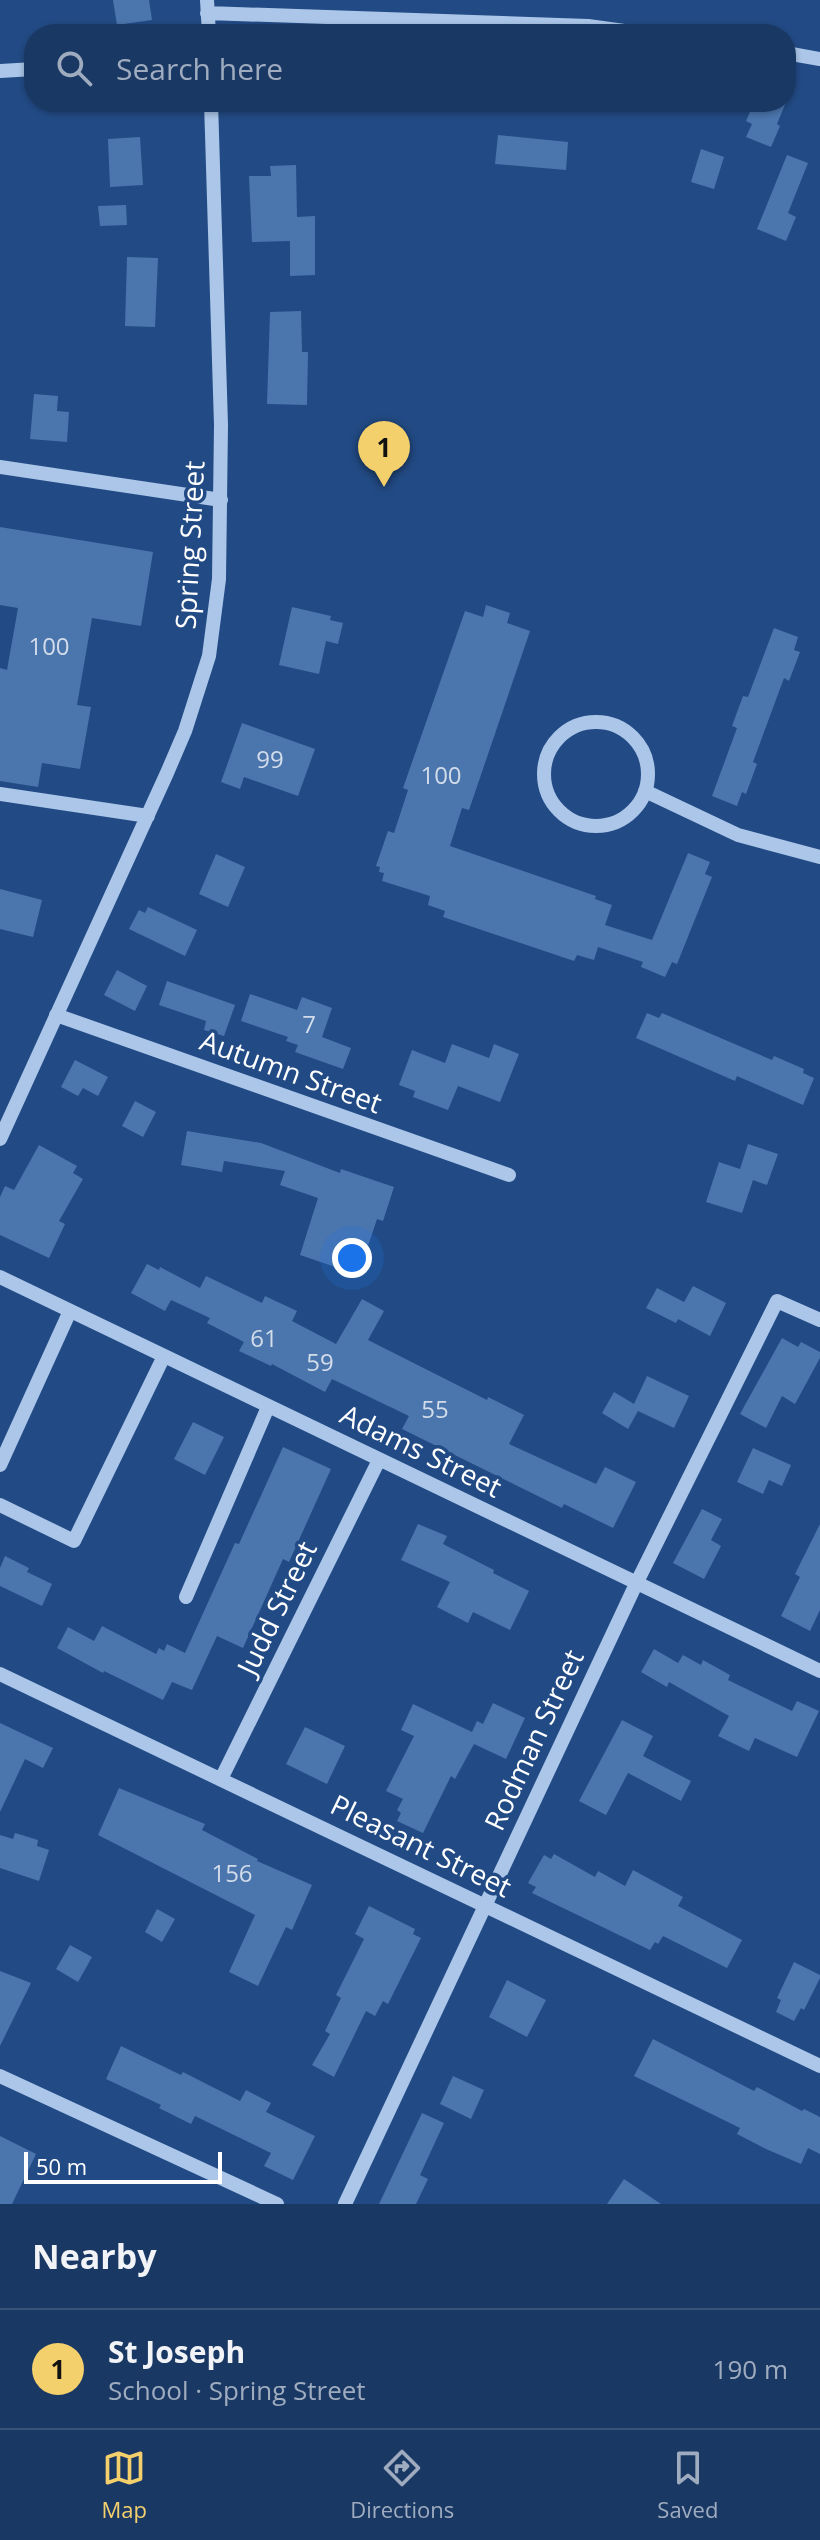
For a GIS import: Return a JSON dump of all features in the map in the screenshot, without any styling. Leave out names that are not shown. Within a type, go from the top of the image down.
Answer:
[{"type":"street","points":[[207,6],[550,24]]},
{"type":"street","points":[[796,55],[820,59]]},
{"type":"street","points":[[0,71],[24,70]]},
{"type":"street","name":"Spring Street","points":[[0,1139],[185,731],[209,656],[219,579],[221,500],[221,397],[211,112]]},
{"type":"street","points":[[0,467],[221,500]]},
{"type":"street","points":[[591,722],[616,727],[637,742],[645,757],[648,774],[645,791],[637,806],[609,825],[592,826],[576,822],[561,813],[548,792],[545,767],[550,751],[560,737],[574,727],[591,722]]},
{"type":"street","points":[[645,791],[738,835],[820,857]]},
{"type":"street","points":[[0,794],[148,816]]},
{"type":"street","name":"Autumn Street","points":[[56,1015],[509,1175]]},
{"type":"street","name":"Adams Street","points":[[0,1277],[820,1671]]},
{"type":"street","name":"Rodman Street","points":[[345,2204],[636,1584],[777,1301],[820,1320]]},
{"type":"street","points":[[0,1465],[70,1311]]},
{"type":"street","points":[[0,1505],[74,1541],[164,1356]]},
{"type":"street","points":[[186,1597],[268,1407]]},
{"type":"street","name":"Judd Street","points":[[221,1779],[379,1460]]},
{"type":"street","name":"Pleasant Street","points":[[0,1674],[820,2066]]},
{"type":"street","points":[[0,2076],[277,2204]]},
{"type":"building","points":[[113,0],[149,0],[152,20],[117,24]]},
{"type":"building","points":[[750,112],[782,112],[771,147],[746,137],[752,124],[746,121]]},
{"type":"building","points":[[498,135],[568,142],[566,170],[495,164]]},
{"type":"building","points":[[140,137],[143,185],[110,187],[108,139]]},
{"type":"building","points":[[701,149],[724,157],[714,189],[691,182]]},
{"type":"building","points":[[787,155],[808,163],[788,213],[796,217],[786,241],[757,229]]},
{"type":"building","points":[[296,165],[297,217],[315,216],[315,275],[290,276],[290,241],[252,242],[249,176],[271,176],[270,166]]},
{"type":"building","points":[[126,205],[127,225],[100,226],[98,206]]},
{"type":"building","points":[[127,257],[158,258],[155,327],[125,326]]},
{"type":"building","points":[[301,311],[302,352],[308,352],[307,405],[267,404],[270,312]]},
{"type":"building","points":[[34,394],[58,396],[57,411],[69,412],[67,442],[30,439]]},
{"type":"building","points":[[0,527],[153,552],[141,626],[92,618],[77,705],[91,707],[80,769],[42,763],[38,787],[0,781],[0,668],[7,670],[18,608],[0,605]]},
{"type":"building","points":[[486,605],[510,613],[507,623],[530,631],[469,810],[462,808],[450,846],[596,896],[595,899],[612,905],[605,925],[652,940],[688,853],[710,862],[705,874],[712,877],[677,964],[672,962],[665,977],[641,967],[643,962],[598,947],[594,960],[577,955],[574,961],[443,917],[445,911],[428,905],[430,896],[382,881],[384,873],[379,872],[380,867],[376,866],[388,831],[394,833],[408,790],[403,788],[465,611],[483,617]]},
{"type":"building","points":[[292,607],[331,616],[330,620],[343,623],[338,644],[326,641],[319,674],[279,665]]},
{"type":"building","points":[[774,628],[798,637],[794,650],[800,652],[789,681],[784,678],[753,762],[757,764],[746,794],[742,792],[737,806],[712,796],[737,728],[732,726],[743,696],[748,697]]},
{"type":"building","points":[[242,723],[315,749],[298,796],[244,777],[240,789],[221,782]]},
{"type":"building","points":[[216,854],[245,867],[228,907],[199,894]]},
{"type":"building","points":[[0,889],[42,900],[33,937],[0,929]]},
{"type":"building","points":[[148,907],[197,930],[185,956],[129,929],[139,910],[145,913]]},
{"type":"building","points":[[117,970],[147,986],[135,1011],[104,995]]},
{"type":"building","points":[[167,981],[235,1005],[224,1036],[204,1030],[206,1021],[159,1005]]},
{"type":"building","points":[[250,994],[297,1010],[302,997],[332,1008],[322,1037],[351,1048],[343,1069],[295,1052],[298,1045],[286,1041],[288,1037],[241,1021]]},
{"type":"building","points":[[647,1013],[659,1018],[662,1013],[772,1060],[774,1056],[804,1069],[803,1073],[814,1078],[803,1105],[737,1076],[735,1081],[636,1038]]},
{"type":"building","points":[[452,1044],[489,1058],[494,1044],[519,1054],[500,1102],[458,1086],[448,1110],[413,1097],[415,1091],[399,1085],[412,1050],[445,1063]]},
{"type":"building","points":[[75,1060],[108,1077],[98,1096],[83,1088],[78,1096],[61,1087]]},
{"type":"building","points":[[135,1101],[156,1112],[143,1137],[122,1126]]},
{"type":"building","points":[[187,1131],[261,1143],[340,1173],[341,1169],[394,1187],[383,1221],[377,1219],[368,1246],[353,1242],[344,1270],[300,1255],[318,1198],[280,1185],[285,1171],[224,1161],[222,1172],[181,1165]]},
{"type":"building","points":[[748,1144],[778,1154],[767,1185],[753,1180],[742,1213],[706,1202],[719,1162],[740,1169]]},
{"type":"building","points":[[39,1145],[77,1166],[73,1173],[83,1179],[59,1221],[65,1224],[49,1258],[0,1235],[0,1197],[5,1186],[14,1190]]},
{"type":"building","points":[[147,1264],[159,1270],[160,1267],[200,1288],[206,1276],[262,1303],[265,1296],[297,1311],[292,1321],[336,1344],[362,1299],[384,1311],[368,1340],[487,1400],[488,1397],[524,1415],[509,1444],[596,1484],[605,1467],[636,1482],[613,1528],[564,1504],[562,1508],[402,1429],[409,1416],[332,1379],[325,1392],[272,1364],[239,1351],[244,1342],[207,1323],[210,1318],[171,1300],[165,1311],[131,1293]]},
{"type":"building","points":[[693,1286],[726,1303],[710,1336],[678,1319],[676,1323],[646,1308],[657,1288],[684,1302]]},
{"type":"building","points":[[782,1338],[798,1347],[801,1342],[820,1352],[820,1358],[795,1404],[782,1396],[766,1428],[740,1414]]},
{"type":"building","points":[[647,1376],[689,1396],[674,1428],[638,1411],[628,1429],[602,1413],[614,1392],[634,1404]]},
{"type":"building","points":[[193,1422],[224,1437],[205,1475],[174,1459]]},
{"type":"building","points":[[283,1447],[331,1469],[289,1562],[283,1559],[243,1648],[217,1636],[192,1690],[172,1682],[163,1700],[57,1648],[68,1627],[94,1641],[102,1626],[156,1654],[159,1648],[164,1651],[167,1644],[185,1653]]},
{"type":"building","points":[[753,1448],[791,1465],[782,1486],[769,1480],[763,1494],[737,1482]]},
{"type":"building","points":[[702,1509],[722,1519],[711,1540],[721,1546],[704,1579],[673,1563]]},
{"type":"building","points":[[418,1524],[447,1536],[443,1544],[529,1591],[510,1630],[473,1612],[468,1623],[437,1607],[450,1582],[401,1560]]},
{"type":"building","points":[[820,1524],[820,1610],[810,1631],[781,1616],[800,1577],[795,1574]]},
{"type":"building","points":[[5,1556],[29,1568],[27,1572],[52,1584],[42,1606],[0,1586],[0,1568]]},
{"type":"building","points":[[654,1649],[678,1663],[683,1655],[701,1665],[703,1660],[730,1675],[728,1680],[792,1711],[797,1701],[819,1711],[797,1757],[755,1738],[749,1751],[718,1736],[729,1716],[669,1682],[667,1687],[641,1672]]},
{"type":"building","points":[[493,1703],[525,1718],[506,1759],[474,1744],[455,1779],[451,1776],[423,1833],[397,1821],[401,1813],[397,1810],[403,1799],[386,1791],[414,1736],[401,1730],[413,1704],[472,1732],[477,1721],[483,1724]]},
{"type":"building","points":[[622,1720],[653,1736],[643,1756],[691,1781],[681,1801],[628,1773],[606,1815],[579,1801]]},
{"type":"building","points":[[0,1723],[53,1748],[43,1768],[25,1759],[0,1812]]},
{"type":"building","points":[[305,1727],[345,1746],[327,1784],[286,1764]]},
{"type":"building","points":[[119,1788],[205,1824],[202,1830],[257,1861],[312,1885],[292,1930],[286,1927],[258,1986],[229,1972],[255,1915],[98,1835]]},
{"type":"building","points":[[15,1833],[38,1840],[37,1846],[49,1850],[39,1881],[0,1868],[0,1835],[13,1839]]},
{"type":"building","points":[[554,1854],[595,1877],[598,1871],[625,1886],[633,1870],[683,1897],[678,1906],[742,1940],[727,1968],[663,1936],[650,1950],[532,1893],[536,1887],[528,1883],[544,1855],[551,1859]]},
{"type":"building","points":[[369,1906],[415,1929],[413,1934],[421,1938],[388,2004],[383,2001],[375,2016],[366,2011],[334,2077],[312,2065],[330,2034],[325,2031],[341,1998],[336,1995],[364,1939],[355,1934]]},
{"type":"building","points":[[157,1909],[175,1919],[162,1942],[145,1932]]},
{"type":"building","points":[[70,1945],[92,1957],[78,1982],[56,1969]]},
{"type":"building","points":[[794,1962],[820,1975],[820,1978],[804,2010],[801,2008],[794,2021],[776,2012],[781,2000],[777,1998]]},
{"type":"building","points":[[0,1971],[31,1983],[0,2046]]},
{"type":"building","points":[[507,1980],[546,2000],[527,2037],[489,2017]]},
{"type":"building","points":[[653,2039],[754,2091],[757,2087],[820,2117],[820,2154],[808,2148],[801,2164],[737,2134],[740,2128],[634,2076]]},
{"type":"building","points":[[121,2046],[181,2075],[183,2072],[240,2101],[246,2090],[271,2103],[266,2112],[315,2136],[293,2180],[264,2166],[271,2153],[195,2116],[191,2124],[159,2108],[161,2105],[106,2079]]},
{"type":"building","points":[[453,2076],[484,2090],[471,2119],[440,2104]]},
{"type":"building","points":[[422,2113],[444,2123],[420,2175],[428,2179],[416,2204],[379,2204]]},
{"type":"building","points":[[0,2136],[36,2154],[12,2204],[0,2204]]},
{"type":"building","points":[[624,2179],[661,2204],[607,2204]]},
{"type":"place","name":"St Joseph","points":[[384,487]]}]
